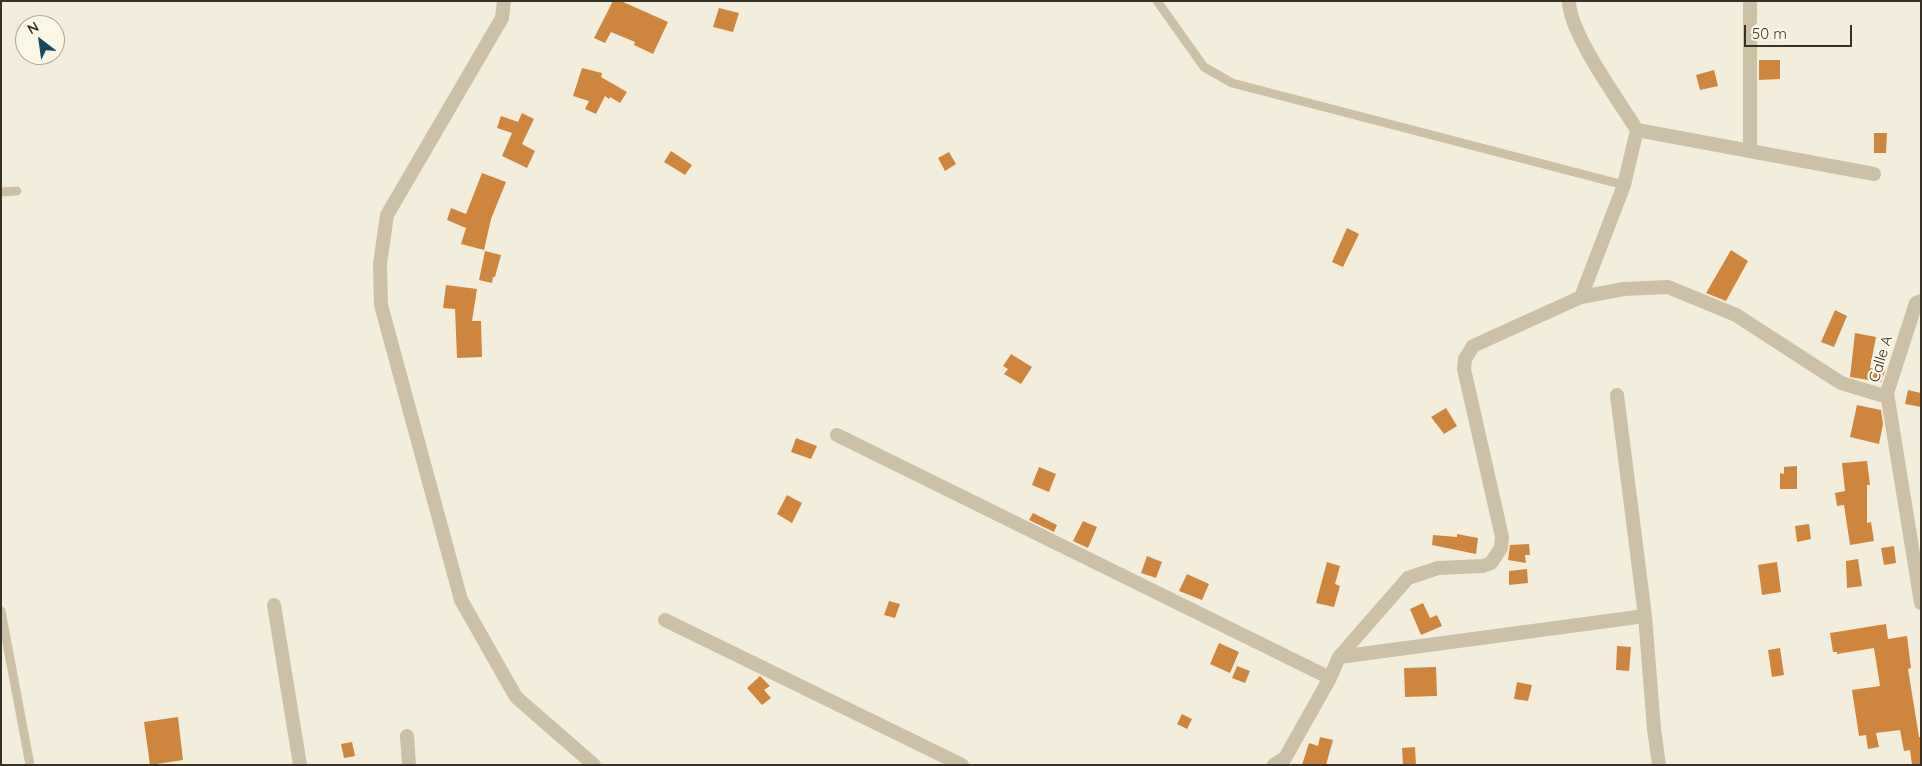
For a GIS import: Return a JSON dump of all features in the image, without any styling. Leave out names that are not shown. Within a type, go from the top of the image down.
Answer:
[{"type":"street","points":[[504,1],[502,18],[387,215],[380,264],[381,305],[461,600],[516,697],[594,765]]},
{"type":"street","points":[[1570,1],[1569,12],[1580,37],[1637,130],[1624,185],[1581,297]]},
{"type":"street","points":[[1750,1],[1750,151]]},
{"type":"street","points":[[1637,130],[1874,174]]},
{"type":"street","points":[[1274,765],[1285,758],[1330,678],[1339,657],[1408,578],[1438,568],[1483,566],[1491,563],[1501,548],[1502,537],[1464,369],[1465,358],[1473,346],[1581,297],[1624,289],[1668,287],[1736,315],[1841,383],[1881,395],[1887,393]]},
{"type":"street","name":"Calle A","points":[[1918,302],[1887,393],[1921,603]]},
{"type":"street","points":[[1617,395],[1645,616],[1654,729],[1660,765]]},
{"type":"street","points":[[837,435],[1330,678]]},
{"type":"street","points":[[274,605],[300,765]]},
{"type":"street","points":[[1339,657],[1645,616]]},
{"type":"street","points":[[665,620],[962,765]]},
{"type":"street","points":[[407,736],[409,765]]},
{"type":"lane","points":[[1157,1],[1204,67],[1232,83],[1624,185]]},
{"type":"lane","points":[[1,192],[17,191]]},
{"type":"lane","points":[[1,612],[30,765]]},
{"type":"building","points":[[613,1],[621,1],[668,22],[653,54],[634,45],[635,42],[611,32],[605,43],[594,38]]},
{"type":"building","points":[[719,8],[739,13],[733,32],[713,27]]},
{"type":"building","points":[[1759,60],[1780,60],[1780,79],[1759,80]]},
{"type":"building","points":[[582,68],[602,73],[601,77],[627,92],[620,103],[605,96],[596,114],[585,109],[589,101],[573,96]]},
{"type":"building","points":[[1714,70],[1718,86],[1700,90],[1696,75]]},
{"type":"building","points":[[522,113],[534,119],[522,144],[535,151],[527,168],[502,156],[512,133],[497,128],[501,116],[518,122]]},
{"type":"building","points":[[1874,133],[1887,133],[1886,153],[1874,153]]},
{"type":"building","points":[[671,151],[692,165],[685,175],[664,162]]},
{"type":"building","points":[[949,152],[956,164],[945,171],[938,158]]},
{"type":"building","points":[[482,173],[506,182],[491,219],[484,250],[461,244],[466,228],[447,220],[451,208],[466,214]]},
{"type":"building","points":[[1347,228],[1359,234],[1343,267],[1332,262]]},
{"type":"building","points":[[1731,250],[1748,261],[1726,301],[1706,293]]},
{"type":"building","points":[[485,251],[501,255],[492,283],[479,280]]},
{"type":"building","points":[[446,285],[477,289],[472,321],[481,321],[482,357],[457,358],[455,309],[443,308]]},
{"type":"building","points":[[1835,310],[1847,316],[1834,347],[1821,342]]},
{"type":"building","points":[[1855,333],[1876,337],[1870,368],[1885,371],[1881,382],[1850,377]]},
{"type":"building","points":[[1011,354],[1032,367],[1021,384],[1004,374],[1008,369],[1003,366]]},
{"type":"building","points":[[1908,390],[1921,393],[1921,407],[1905,404]]},
{"type":"building","points":[[1857,405],[1881,410],[1883,424],[1879,444],[1850,437]]},
{"type":"building","points":[[1446,408],[1457,426],[1444,434],[1431,417]]},
{"type":"building","points":[[796,438],[817,446],[811,459],[791,452]]},
{"type":"building","points":[[1867,461],[1870,485],[1867,485],[1867,523],[1871,522],[1874,541],[1850,545],[1844,505],[1837,506],[1835,493],[1845,491],[1842,463]]},
{"type":"building","points":[[1797,466],[1797,489],[1780,489],[1780,473],[1784,474],[1784,467]]},
{"type":"building","points":[[1039,467],[1056,474],[1049,492],[1032,485]]},
{"type":"building","points":[[787,495],[802,503],[792,523],[777,514]]},
{"type":"building","points":[[1033,513],[1057,525],[1054,532],[1029,520]]},
{"type":"building","points":[[1083,521],[1097,527],[1088,548],[1073,541]]},
{"type":"building","points":[[1809,524],[1811,539],[1797,542],[1795,526]]},
{"type":"building","points":[[1457,534],[1478,538],[1476,554],[1432,545],[1433,535],[1457,537]]},
{"type":"building","points":[[1529,544],[1530,555],[1525,555],[1526,563],[1508,560],[1510,545]]},
{"type":"building","points":[[1894,546],[1896,563],[1884,565],[1881,548]]},
{"type":"building","points":[[1147,556],[1162,562],[1156,578],[1141,573]]},
{"type":"building","points":[[1858,559],[1862,586],[1847,588],[1846,561]]},
{"type":"building","points":[[1327,562],[1340,566],[1335,584],[1340,586],[1334,607],[1316,603]]},
{"type":"building","points":[[1777,562],[1781,592],[1762,595],[1758,565]]},
{"type":"building","points":[[1527,569],[1528,583],[1509,585],[1509,571]]},
{"type":"building","points":[[1187,574],[1209,584],[1202,600],[1179,591]]},
{"type":"building","points":[[889,601],[900,604],[895,618],[884,615]]},
{"type":"building","points":[[1423,603],[1430,618],[1437,615],[1442,626],[1421,635],[1410,609]]},
{"type":"building","points":[[1886,624],[1888,639],[1907,636],[1911,668],[1908,669],[1919,737],[1921,737],[1921,765],[1912,765],[1910,750],[1904,751],[1900,730],[1876,733],[1879,747],[1868,749],[1866,735],[1859,736],[1852,690],[1880,686],[1874,648],[1837,654],[1837,652],[1833,652],[1830,633]]},
{"type":"building","points":[[1219,643],[1239,652],[1230,673],[1210,664]]},
{"type":"building","points":[[1617,646],[1631,647],[1629,671],[1616,670]]},
{"type":"building","points":[[1780,648],[1784,675],[1772,677],[1768,650]]},
{"type":"building","points":[[1237,666],[1250,671],[1245,683],[1232,678]]},
{"type":"building","points":[[1436,667],[1437,696],[1405,697],[1404,668]]},
{"type":"building","points":[[760,676],[770,686],[764,690],[771,698],[762,705],[747,688]]},
{"type":"building","points":[[1517,682],[1532,685],[1528,701],[1514,699]]},
{"type":"building","points":[[1182,714],[1192,719],[1187,729],[1177,724]]},
{"type":"building","points":[[178,717],[183,760],[150,765],[144,722]]},
{"type":"building","points":[[1320,737],[1333,740],[1326,765],[1302,765],[1309,743],[1318,746]]},
{"type":"building","points":[[352,742],[355,756],[344,758],[341,744]]},
{"type":"building","points":[[1415,747],[1416,765],[1403,765],[1402,748]]}]
